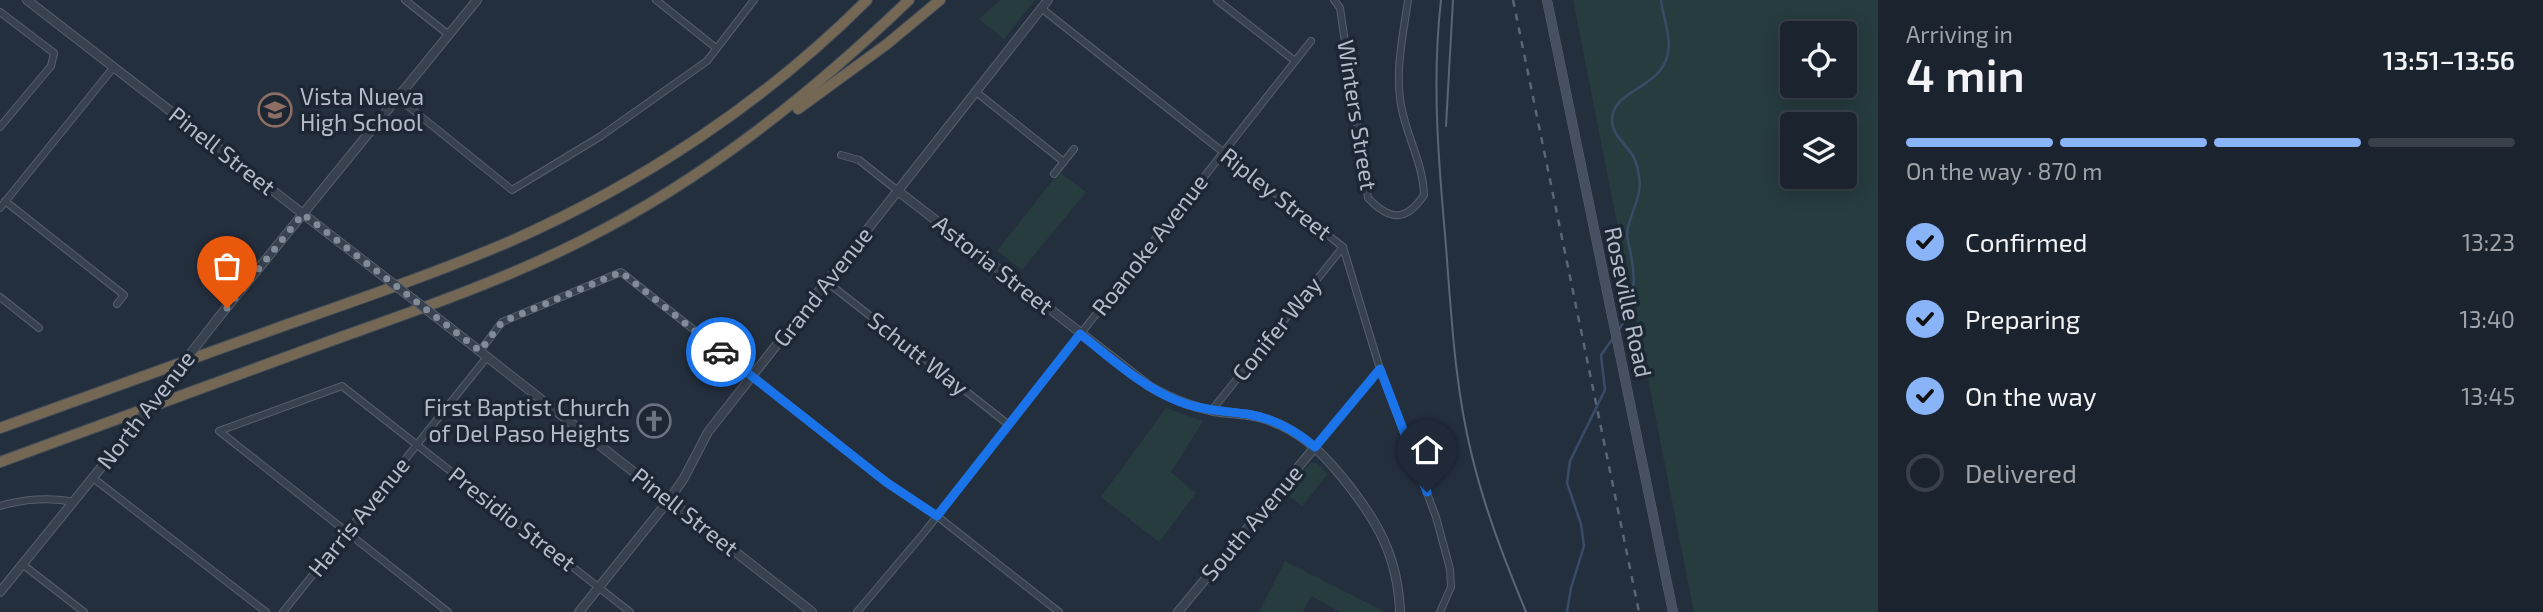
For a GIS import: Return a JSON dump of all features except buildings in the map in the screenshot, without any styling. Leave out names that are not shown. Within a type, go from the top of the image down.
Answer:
[{"type":"highway","points":[[856,11],[862,0]]},
{"type":"highway","points":[[0,428],[438,271],[513,240],[584,205],[696,141],[764,92],[867,0]]},
{"type":"highway","points":[[742,144],[790,108],[854,53],[909,0]]},
{"type":"highway","points":[[0,462],[501,279],[584,240],[642,208],[785,118],[887,44],[940,0]]},
{"type":"main road","name":"Roseville Road","points":[[1547,0],[1673,612]]},
{"type":"street","name":"Pinell Street","points":[[27,0],[812,612]]},
{"type":"street","points":[[405,0],[449,35]]},
{"type":"street","name":"North Avenue","points":[[0,592],[477,0]]},
{"type":"street","points":[[656,0],[716,48]]},
{"type":"street","points":[[398,98],[512,190],[644,107],[707,61],[754,0]]},
{"type":"street","name":"Grand Avenue","points":[[579,612],[669,500],[708,432],[1048,0]]},
{"type":"street","points":[[1217,0],[1295,61]]},
{"type":"street","name":"Winters Street","points":[[1334,0],[1340,8],[1368,198],[1380,211],[1404,216],[1416,207],[1424,195],[1418,159],[1401,109],[1399,68],[1408,0]]},
{"type":"street","name":"Ripley Street","points":[[1041,8],[1343,247],[1380,369],[1436,517],[1450,569],[1451,587],[1440,612]]},
{"type":"street","points":[[0,12],[54,53],[51,66],[0,127]]},
{"type":"street","name":"Roanoke Avenue","points":[[857,612],[937,516],[1311,41]]},
{"type":"street","points":[[0,208],[113,68]]},
{"type":"street","points":[[976,92],[1065,162]]},
{"type":"street","points":[[1054,174],[1074,149]]},
{"type":"street","name":"Astoria Street","points":[[841,155],[859,160],[1134,376],[1160,393],[1212,411],[1248,415],[1276,422],[1315,447],[1362,501],[1382,535],[1397,579],[1400,612]]},
{"type":"street","points":[[5,201],[124,295],[117,304]]},
{"type":"street","name":"Conifer Way","points":[[1212,411],[1343,247]]},
{"type":"street","points":[[480,351],[502,322],[621,272],[886,482],[937,516],[1059,612]]},
{"type":"street","name":"Schutt Way","points":[[827,282],[1009,425]]},
{"type":"street","points":[[0,297],[39,328]]},
{"type":"street","name":"Harris Avenue","points":[[283,612],[487,357]]},
{"type":"street","name":"South Avenue","points":[[1178,612],[1380,369]]},
{"type":"street","name":"Presidio Street","points":[[347,532],[219,431],[342,386],[630,612]]},
{"type":"street","points":[[93,478],[266,612]]},
{"type":"street","points":[[0,506],[37,500],[62,499],[74,502]]},
{"type":"street","points":[[347,532],[448,612]]},
{"type":"street","points":[[22,564],[84,612]]},
{"type":"green space","points":[[1000,0],[1035,0],[1004,39],[979,19]]},
{"type":"green space","points":[[1573,0],[1878,0],[1878,612],[1694,612]]},
{"type":"green space","points":[[1059,172],[1086,192],[1022,270],[997,251]]},
{"type":"green space","points":[[1166,408],[1203,421],[1171,472],[1196,493],[1159,542],[1101,497]]},
{"type":"green space","points":[[1310,463],[1317,463],[1328,474],[1302,506],[1285,493]]},
{"type":"green space","points":[[1285,561],[1383,611],[1340,612],[1311,596],[1303,612],[1259,612]]},
{"type":"waterway","points":[[1618,331],[1628,313],[1633,295],[1633,265],[1627,234],[1640,184],[1634,158],[1617,135],[1612,120],[1614,110],[1620,102],[1648,82],[1664,65],[1668,53],[1668,39],[1661,0]]},
{"type":"waterway","points":[[1567,612],[1571,588],[1584,546],[1581,524],[1567,483],[1570,461],[1605,390],[1601,355],[1614,337]]},
{"type":"tram line","points":[[1441,0],[1437,58],[1438,146],[1457,374],[1477,476],[1496,535],[1526,612]]},
{"type":"tram line","points":[[1446,126],[1453,0]]},
{"type":"railway","points":[[1513,0],[1639,612]]},
{"type":"way so far","points":[[227,308],[303,214],[480,351],[502,322],[621,272],[721,352]]},
{"type":"place","name":"Vista Nueva High School","points":[[275,110]]},
{"type":"place","name":"First Baptist Church of Del Paso Heights","points":[[654,421]]},
{"type":"route","points":[[721,352],[886,482],[937,516],[1080,334],[1160,393],[1212,411],[1248,415],[1276,422],[1315,447],[1380,369],[1427,492]]}]
